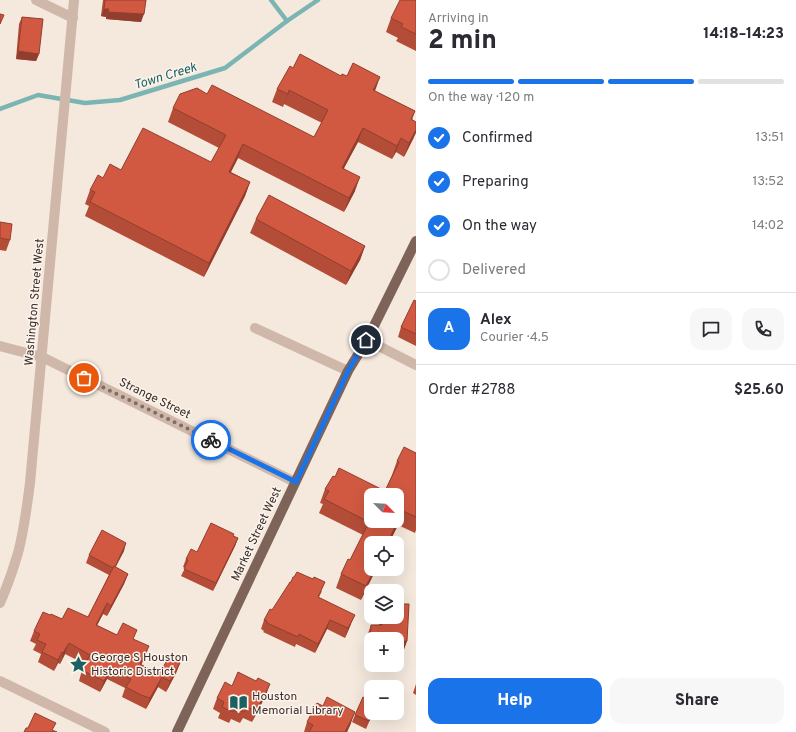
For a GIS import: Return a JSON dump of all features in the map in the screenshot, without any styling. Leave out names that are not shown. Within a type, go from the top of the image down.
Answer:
[{"type":"main road","name":"Market Street West","points":[[177,732],[348,371],[366,340],[416,241]]},
{"type":"street","points":[[36,0],[73,18]]},
{"type":"street","name":"Washington Street West","points":[[0,603],[18,552],[30,483],[74,0]]},
{"type":"street","points":[[255,328],[348,371]]},
{"type":"street","points":[[366,340],[416,365]]},
{"type":"street","name":"Strange Street","points":[[0,346],[42,357],[296,482]]},
{"type":"street","points":[[0,680],[105,732]]},
{"type":"building","points":[[105,0],[146,0],[144,14],[108,12],[109,9],[104,9]]},
{"type":"building","points":[[400,0],[416,0],[416,34],[401,27],[403,24],[391,18]]},
{"type":"building","points":[[0,14],[4,15],[0,24]]},
{"type":"building","points":[[22,17],[43,19],[39,54],[18,51]]},
{"type":"building","points":[[300,54],[341,76],[342,74],[347,76],[353,63],[380,77],[373,90],[415,111],[411,119],[416,122],[416,130],[409,143],[401,138],[397,146],[363,128],[342,168],[360,177],[349,198],[243,144],[229,172],[250,182],[209,263],[90,202],[95,192],[90,190],[98,175],[103,178],[110,164],[121,170],[143,128],[211,162],[226,135],[173,108],[180,94],[197,88],[207,94],[212,85],[314,137],[328,110],[289,90],[288,94],[277,89],[290,66],[293,68]]},
{"type":"building","points":[[269,195],[365,246],[351,271],[256,219]]},
{"type":"building","points":[[0,222],[12,224],[10,240],[0,238]]},
{"type":"building","points":[[414,300],[416,301],[416,334],[401,327]]},
{"type":"building","points":[[404,447],[416,453],[416,517],[404,511],[404,488],[386,488],[399,462],[397,461]]},
{"type":"building","points":[[339,468],[379,488],[364,488],[364,519],[324,499],[329,491],[325,489],[333,476],[335,477]]},
{"type":"building","points":[[211,523],[234,534],[233,536],[238,538],[216,583],[184,569],[188,560],[186,559],[191,549],[197,552]]},
{"type":"building","points":[[366,528],[394,528],[390,536],[364,536],[364,576],[371,576],[367,584],[364,585],[341,574],[348,559],[350,560]]},
{"type":"building","points":[[102,530],[126,543],[115,567],[114,566],[113,568],[89,555]]},
{"type":"building","points":[[114,566],[128,574],[111,606],[107,603],[96,625],[117,635],[123,623],[137,630],[133,639],[149,646],[140,664],[159,674],[169,657],[180,663],[170,681],[162,677],[150,698],[126,687],[131,679],[111,669],[104,681],[82,670],[90,655],[69,643],[58,660],[42,652],[46,644],[37,640],[40,634],[34,631],[43,612],[62,619],[68,608],[88,617]]},
{"type":"building","points":[[297,572],[313,579],[314,577],[325,582],[318,597],[355,615],[348,628],[330,620],[318,644],[299,634],[298,637],[267,623],[267,621],[264,620],[270,609],[272,610]]},
{"type":"building","points":[[404,604],[409,604],[407,641],[404,641],[404,632],[371,632],[371,625],[404,624]]},
{"type":"building","name":"Houston Memorial Library","points":[[238,672],[256,681],[258,678],[270,684],[256,711],[247,707],[244,712],[235,708],[233,712],[222,707],[224,702],[217,698],[225,682],[232,686]]},
{"type":"building","points":[[327,697],[355,712],[345,732],[309,732],[313,725],[307,722],[317,703],[323,706]]},
{"type":"building","points":[[363,697],[364,719],[355,715]]},
{"type":"building","points":[[35,713],[56,723],[52,730],[57,732],[24,732],[26,728],[28,728]]},
{"type":"waterway","points":[[271,0],[287,21]]},
{"type":"waterway","name":"Town Creek","points":[[0,109],[38,95],[85,103],[120,100],[225,68],[287,21],[318,0]]},
{"type":"way so far","points":[[84,378],[211,440]]},
{"type":"place","name":"George S Houston Historic District","points":[[78,664]]},
{"type":"place","name":"Houston Memorial Library","points":[[239,703]]},
{"type":"route","points":[[211,440],[296,482],[348,371],[366,340]]}]
